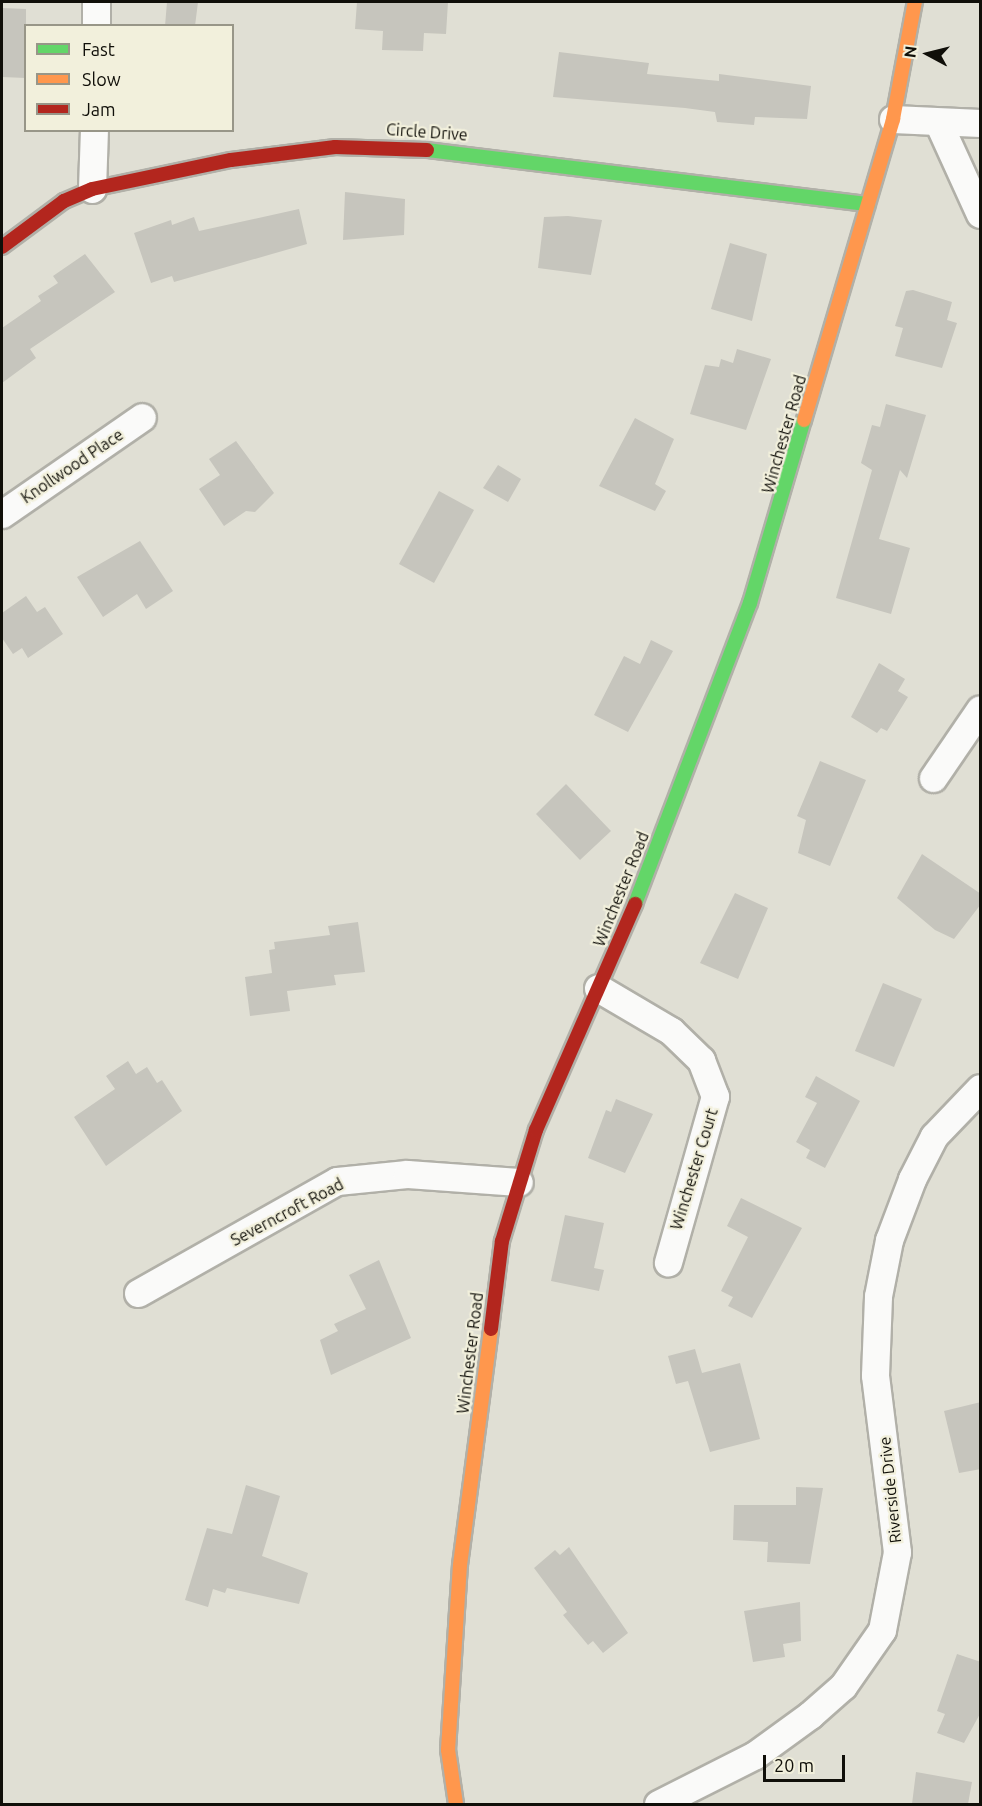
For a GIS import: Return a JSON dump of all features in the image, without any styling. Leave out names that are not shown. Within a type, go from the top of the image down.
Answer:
[{"type":"street","points":[[96,2],[96,24]]},
{"type":"street","name":"Winchester Road","points":[[456,1804],[448,1750],[460,1565],[491,1308],[519,1182],[750,603],[893,118],[915,2]]},
{"type":"street","points":[[893,118],[981,123]]},
{"type":"street","points":[[938,122],[981,214]]},
{"type":"street","points":[[92,189],[94,132]]},
{"type":"street","name":"Circle Drive","points":[[2,247],[64,201],[92,189],[231,160],[394,145],[868,204]]},
{"type":"street","name":"Knollwood Place","points":[[6,502],[142,417]]},
{"type":"street","points":[[933,778],[981,709]]},
{"type":"street","name":"Winchester Court","points":[[598,988],[671,1031],[700,1060],[715,1096],[668,1262]]},
{"type":"street","name":"Riverside Drive","points":[[658,1804],[755,1755],[810,1715],[843,1686],[882,1630],[897,1552],[875,1375],[878,1296],[889,1240],[912,1179],[934,1136],[981,1089]]},
{"type":"street","name":"Severncroft Road","points":[[138,1293],[337,1181],[407,1174],[519,1182]]},
{"type":"building","points":[[167,2],[198,2],[195,24],[165,24]]},
{"type":"building","points":[[357,2],[448,2],[446,34],[424,33],[423,51],[382,50],[383,31],[355,29]]},
{"type":"building","points":[[2,8],[26,9],[24,78],[2,77]]},
{"type":"building","points":[[559,52],[649,63],[647,74],[719,81],[719,74],[811,86],[807,119],[755,117],[754,125],[717,122],[715,112],[553,97]]},
{"type":"building","points":[[345,192],[405,199],[404,235],[343,240]]},
{"type":"building","points":[[299,209],[307,244],[174,282],[172,276],[151,283],[134,233],[171,220],[172,225],[194,217],[199,231]]},
{"type":"building","points":[[568,216],[602,220],[591,275],[538,268],[544,217]]},
{"type":"building","points":[[730,243],[767,254],[752,321],[711,309]]},
{"type":"building","points":[[85,254],[115,292],[30,349],[36,358],[2,383],[2,328],[41,301],[38,296],[58,283],[53,276]]},
{"type":"building","points":[[913,290],[952,302],[947,320],[957,323],[942,368],[895,356],[903,328],[895,326],[906,291]]},
{"type":"building","points":[[737,349],[771,359],[746,430],[690,414],[705,365],[719,367],[721,359],[733,363]]},
{"type":"building","points":[[886,404],[926,415],[907,478],[900,470],[879,539],[910,548],[891,614],[836,598],[872,470],[861,463],[872,425],[880,427]]},
{"type":"building","points":[[635,418],[674,439],[655,484],[666,491],[655,511],[599,486]]},
{"type":"building","points":[[236,441],[274,493],[255,512],[246,511],[224,526],[199,489],[220,475],[209,459]]},
{"type":"building","points":[[498,465],[521,479],[508,502],[483,488]]},
{"type":"building","points":[[439,491],[474,510],[434,583],[399,564]]},
{"type":"building","points":[[140,541],[173,591],[146,609],[137,594],[103,617],[77,577]]},
{"type":"building","points":[[26,596],[37,612],[45,607],[63,634],[28,658],[22,648],[13,654],[2,638],[2,613]]},
{"type":"building","points":[[651,640],[673,651],[628,732],[594,715],[624,656],[640,664]]},
{"type":"building","points":[[879,663],[905,679],[898,691],[908,697],[887,731],[881,728],[877,733],[851,717]]},
{"type":"building","points":[[820,761],[866,780],[830,866],[798,853],[806,820],[797,816]]},
{"type":"building","points":[[566,784],[611,831],[580,860],[536,814]]},
{"type":"building","points":[[922,854],[981,894],[981,904],[954,939],[935,930],[897,898]]},
{"type":"building","points":[[735,893],[768,908],[738,979],[700,963]]},
{"type":"building","points":[[358,922],[365,972],[334,975],[336,985],[287,991],[290,1011],[250,1016],[245,977],[272,973],[269,950],[275,949],[274,942],[330,935],[328,926]]},
{"type":"building","points":[[883,983],[922,999],[894,1067],[855,1051]]},
{"type":"building","points":[[128,1061],[136,1074],[147,1067],[157,1083],[162,1080],[182,1111],[106,1166],[74,1117],[115,1089],[106,1076]]},
{"type":"building","points":[[816,1076],[860,1101],[825,1168],[806,1158],[810,1150],[796,1142],[817,1103],[805,1097]]},
{"type":"building","points":[[616,1099],[653,1114],[625,1173],[588,1158],[606,1110],[611,1112]]},
{"type":"building","points":[[741,1198],[802,1228],[752,1318],[728,1306],[733,1297],[721,1291],[748,1237],[727,1226]]},
{"type":"building","points":[[565,1215],[604,1223],[594,1268],[604,1270],[599,1291],[551,1281]]},
{"type":"building","points":[[379,1260],[411,1338],[331,1375],[320,1340],[338,1331],[334,1324],[366,1309],[349,1275]]},
{"type":"building","points":[[695,1349],[702,1373],[740,1363],[760,1439],[710,1452],[688,1381],[676,1384],[668,1356]]},
{"type":"building","points":[[981,1402],[981,1469],[959,1473],[944,1411]]},
{"type":"building","points":[[246,1485],[280,1496],[262,1556],[308,1573],[299,1604],[227,1588],[225,1593],[213,1589],[208,1607],[185,1600],[207,1528],[232,1534]]},
{"type":"building","points":[[796,1487],[823,1488],[810,1564],[767,1562],[768,1542],[733,1540],[734,1505],[796,1505]]},
{"type":"building","points":[[569,1547],[628,1633],[603,1653],[593,1641],[588,1645],[563,1615],[567,1612],[534,1568],[555,1550],[560,1555]]},
{"type":"building","points":[[800,1602],[801,1641],[783,1644],[785,1657],[753,1662],[744,1611]]},
{"type":"building","points":[[957,1654],[981,1662],[981,1712],[964,1743],[937,1733],[945,1714],[937,1711]]},
{"type":"building","points":[[916,1772],[972,1782],[968,1804],[912,1804]]},
{"type":"traffic: fast","points":[[427,150],[868,204]]},
{"type":"traffic: fast","points":[[635,904],[750,603],[804,420]]},
{"type":"traffic: slow","points":[[804,420],[893,119],[915,2]]},
{"type":"traffic: slow","points":[[456,1804],[448,1750],[460,1565],[491,1329]]},
{"type":"traffic: jam","points":[[2,247],[64,201],[92,189],[231,160],[335,147],[427,150]]},
{"type":"traffic: jam","points":[[491,1329],[502,1241],[536,1130],[635,904]]}]
